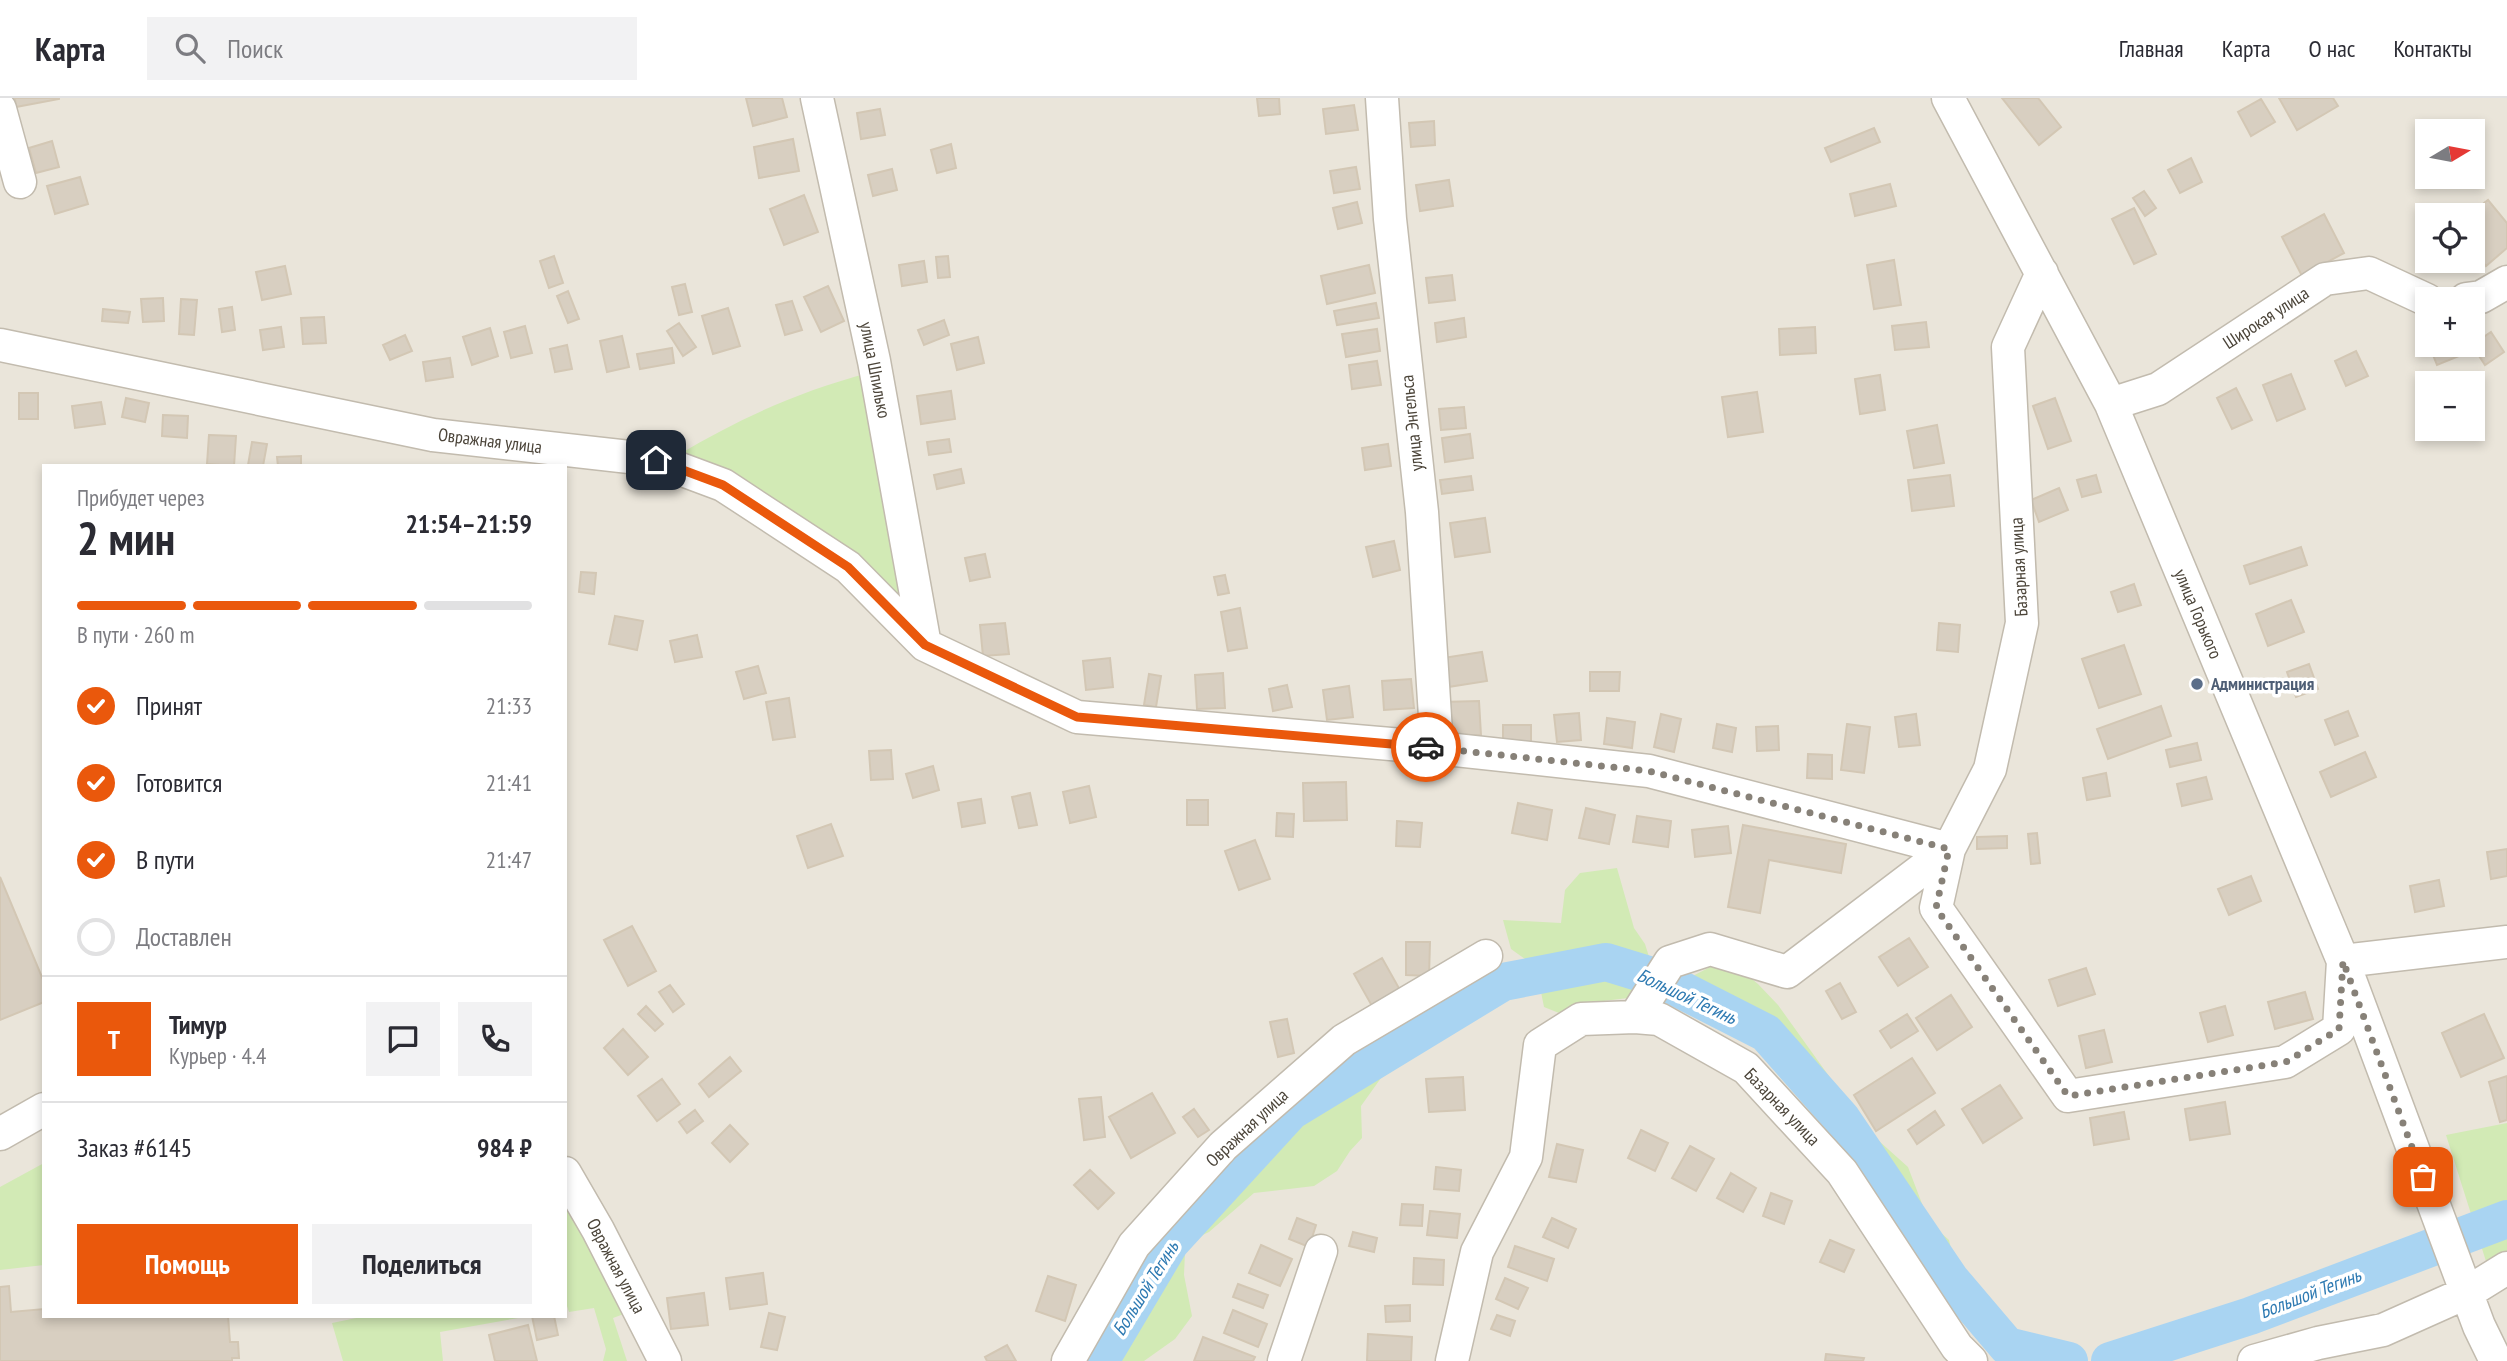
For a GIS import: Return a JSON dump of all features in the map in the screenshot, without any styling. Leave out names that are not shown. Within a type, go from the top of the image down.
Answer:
[{"type":"street","name":"улица Шпилько","points":[[817,98],[874,361],[925,645]]},
{"type":"street","name":"улица Энгельса","points":[[1382,98],[1390,219],[1422,512],[1437,748]]},
{"type":"street","points":[[1948,98],[2042,273]]},
{"type":"street","points":[[0,109],[20,182]]},
{"type":"street","name":"улица Горького","points":[[2042,273],[2110,404],[2343,961],[2479,1326],[2496,1361]]},
{"type":"street","name":"Базарная улица","points":[[2042,273],[2008,347],[2022,623],[1990,769],[1949,849],[1936,908],[2068,1096]]},
{"type":"street","name":"Широкая улица","points":[[2110,404],[2158,389],[2325,279],[2369,273],[2415,294]]},
{"type":"street","points":[[2485,295],[2507,282]]},
{"type":"street","name":"Овражная улица","points":[[0,345],[433,435],[656,460],[723,485],[848,567],[925,645],[1077,717],[1437,748],[1649,771],[1949,849]]},
{"type":"street","points":[[1635,1016],[1670,962],[1710,949],[1787,971],[1949,849]]},
{"type":"street","points":[[2343,961],[2507,942]]},
{"type":"street","name":"Овражная улица","points":[[1068,1361],[1134,1245],[1223,1146],[1344,1040],[1486,956]]},
{"type":"street","name":"улица Горького","points":[[2068,1096],[2286,1062],[2339,1029],[2343,961]]},
{"type":"street","name":"Базарная улица","points":[[1452,1361],[1477,1252],[1526,1157],[1539,1045],[1581,1019],[1635,1016],[1659,1019],[1746,1068],[1842,1172],[1957,1347],[1970,1361]]},
{"type":"street","points":[[0,1134],[42,1110]]},
{"type":"street","name":"Овражная улица","points":[[567,1176],[598,1230],[665,1361]]},
{"type":"street","points":[[1284,1361],[1321,1251]]},
{"type":"street","points":[[2254,1361],[2318,1343],[2383,1330],[2507,1268]]},
{"type":"shaded area","points":[[0,98],[2507,98],[2507,1361],[0,1361]]},
{"type":"green space","points":[[868,373],[906,610],[678,455],[770,407]]},
{"type":"green space","points":[[1617,868],[1634,928],[1645,944],[1651,963],[1628,998],[1587,1003],[1559,1013],[1544,1007],[1541,992],[1554,980],[1511,949],[1503,920],[1561,923],[1565,890],[1580,873]]},
{"type":"green space","points":[[1714,965],[1737,967],[1758,984],[1778,1005],[1869,1132],[1908,1167],[1929,1222],[1949,1240],[1956,1270],[1973,1294],[1964,1324],[1928,1278],[1839,1149],[1823,1118],[1793,1083],[1748,1039],[1709,1018],[1685,980]]},
{"type":"green space","points":[[1484,968],[1492,983],[1465,998],[1465,1026],[1381,1078],[1361,1106],[1362,1138],[1337,1171],[1314,1186],[1254,1193],[1209,1232],[1192,1240],[1189,1205],[1197,1188],[1354,1039]]},
{"type":"green space","points":[[2507,1123],[2507,1268],[2491,1277],[2446,1135]]},
{"type":"green space","points":[[42,1164],[42,1265],[0,1270],[0,1187]]},
{"type":"green space","points":[[567,1191],[632,1311],[613,1318],[627,1361],[603,1361],[606,1349],[594,1308],[569,1312]]},
{"type":"green space","points":[[1155,1246],[1185,1252],[1184,1275],[1192,1316],[1175,1339],[1144,1361],[1080,1361],[1136,1253]]},
{"type":"green space","points":[[356,1318],[518,1318],[440,1332],[443,1361],[343,1361],[332,1323]]},
{"type":"building","points":[[15,98],[59,98],[59,99],[16,107]]},
{"type":"building","points":[[746,98],[782,98],[787,117],[753,126]]},
{"type":"building","points":[[1257,98],[1279,98],[1280,114],[1259,116]]},
{"type":"building","points":[[2002,98],[2038,98],[2061,127],[2039,145]]},
{"type":"building","points":[[2279,98],[2333,98],[2338,106],[2297,130]]},
{"type":"building","points":[[2261,99],[2275,122],[2251,136],[2238,112]]},
{"type":"building","points":[[1354,105],[1358,130],[1326,134],[1323,109]]},
{"type":"building","points":[[880,109],[885,135],[861,139],[857,113]]},
{"type":"building","points":[[1434,121],[1435,145],[1411,147],[1409,123]]},
{"type":"building","points":[[1874,128],[1880,142],[1831,162],[1825,148]]},
{"type":"building","points":[[793,139],[799,171],[759,178],[754,147]]},
{"type":"building","points":[[52,141],[59,167],[36,173],[29,148]]},
{"type":"building","points":[[951,144],[956,168],[937,173],[931,150]]},
{"type":"building","points":[[2191,158],[2202,182],[2180,193],[2168,170]]},
{"type":"building","points":[[1356,167],[1360,189],[1334,193],[1330,171]]},
{"type":"building","points":[[892,169],[897,190],[873,196],[868,175]]},
{"type":"building","points":[[80,177],[88,204],[55,214],[47,186]]},
{"type":"building","points":[[1449,180],[1453,206],[1420,211],[1416,185]]},
{"type":"building","points":[[1890,184],[1896,206],[1855,216],[1850,194]]},
{"type":"building","points":[[2144,191],[2156,208],[2145,216],[2133,198]]},
{"type":"building","points":[[804,195],[818,232],[784,245],[770,209]]},
{"type":"building","points":[[2488,200],[2507,223],[2507,248],[2486,266],[2485,265],[2484,203]]},
{"type":"building","points":[[1357,202],[1362,223],[1338,229],[1333,208]]},
{"type":"building","points":[[2134,208],[2156,254],[2134,264],[2112,219]]},
{"type":"building","points":[[2324,214],[2344,253],[2302,276],[2282,237]]},
{"type":"building","points":[[554,256],[563,283],[549,288],[540,261]]},
{"type":"building","points":[[948,256],[950,277],[938,278],[936,257]]},
{"type":"building","points":[[1894,260],[1901,305],[1874,309],[1867,265]]},
{"type":"building","points":[[924,261],[927,282],[902,286],[899,265]]},
{"type":"building","points":[[1369,265],[1375,293],[1327,304],[1321,276]]},
{"type":"building","points":[[285,266],[291,294],[262,300],[256,272]]},
{"type":"building","points":[[1452,275],[1455,300],[1429,303],[1426,278]]},
{"type":"building","points":[[685,284],[692,312],[679,315],[672,287]]},
{"type":"building","points":[[828,286],[844,321],[821,332],[804,297]]},
{"type":"building","points":[[568,291],[579,319],[568,323],[557,296]]},
{"type":"building","points":[[163,298],[164,321],[143,322],[141,299]]},
{"type":"building","points":[[181,299],[197,300],[194,335],[179,334]]},
{"type":"building","points":[[792,301],[802,330],[785,335],[776,305]]},
{"type":"building","points":[[1376,303],[1379,318],[1337,325],[1334,311]]},
{"type":"building","points":[[232,307],[235,330],[222,332],[219,309]]},
{"type":"building","points":[[728,308],[740,346],[713,354],[702,316]]},
{"type":"building","points":[[103,309],[130,312],[128,323],[102,321]]},
{"type":"building","points":[[324,317],[326,343],[303,344],[301,318]]},
{"type":"building","points":[[1464,318],[1466,337],[1437,342],[1435,323]]},
{"type":"building","points":[[944,320],[949,335],[924,345],[918,330]]},
{"type":"building","points":[[1926,322],[1929,347],[1895,350],[1892,326]]},
{"type":"building","points":[[679,323],[696,347],[683,356],[667,331]]},
{"type":"building","points":[[525,326],[532,353],[511,358],[504,332]]},
{"type":"building","points":[[281,327],[284,347],[263,350],[260,330]]},
{"type":"building","points":[[1815,327],[1816,353],[1780,355],[1779,329]]},
{"type":"building","points":[[490,328],[498,356],[472,365],[463,337]]},
{"type":"building","points":[[1377,329],[1380,351],[1346,357],[1342,334]]},
{"type":"building","points":[[2491,332],[2504,352],[2485,365],[2480,357],[2485,357],[2485,336]]},
{"type":"building","points":[[405,335],[412,351],[390,360],[383,345]]},
{"type":"building","points":[[622,336],[629,367],[607,372],[600,341]]},
{"type":"building","points":[[978,337],[984,363],[957,370],[951,344]]},
{"type":"building","points":[[567,345],[572,369],[555,372],[550,349]]},
{"type":"building","points":[[672,348],[674,363],[640,369],[637,354]]},
{"type":"building","points":[[2356,351],[2368,376],[2346,386],[2335,361]]},
{"type":"building","points":[[2434,357],[2457,357],[2437,365]]},
{"type":"building","points":[[450,358],[453,377],[426,381],[423,362]]},
{"type":"building","points":[[1377,361],[1381,385],[1352,389],[1349,365]]},
{"type":"building","points":[[2291,374],[2305,409],[2277,421],[2263,385]]},
{"type":"building","points":[[1880,375],[1885,410],[1860,414],[1855,379]]},
{"type":"building","points":[[2236,388],[2252,420],[2232,429],[2217,398]]},
{"type":"building","points":[[951,391],[955,419],[921,424],[917,396]]},
{"type":"building","points":[[1757,392],[1763,432],[1728,437],[1722,397]]},
{"type":"building","points":[[19,393],[38,393],[38,419],[19,419]]},
{"type":"building","points":[[126,398],[149,403],[145,422],[122,417]]},
{"type":"building","points":[[2055,398],[2071,441],[2048,449],[2033,406]]},
{"type":"building","points":[[101,402],[105,424],[75,428],[72,406]]},
{"type":"building","points":[[1464,407],[1466,428],[1441,430],[1439,409]]},
{"type":"building","points":[[163,415],[188,416],[187,438],[162,436]]},
{"type":"building","points":[[1937,425],[1944,463],[1914,468],[1907,431]]},
{"type":"building","points":[[1470,434],[1473,458],[1445,462],[1442,438]]},
{"type":"building","points":[[209,435],[236,436],[234,464],[207,464]]},
{"type":"building","points":[[949,439],[951,452],[929,455],[927,442]]},
{"type":"building","points":[[252,442],[267,444],[263,464],[248,464]]},
{"type":"building","points":[[1388,444],[1391,466],[1365,470],[1362,448]]},
{"type":"building","points":[[301,456],[301,464],[278,464],[277,457]]},
{"type":"building","points":[[961,469],[964,483],[937,489],[934,475]]},
{"type":"building","points":[[1950,475],[1954,506],[1912,511],[1908,480]]},
{"type":"building","points":[[2096,475],[2101,492],[2082,497],[2077,480]]},
{"type":"building","points":[[1471,476],[1473,490],[1442,494],[1440,480]]},
{"type":"building","points":[[2059,488],[2068,510],[2039,522],[2031,500]]},
{"type":"building","points":[[1485,518],[1490,552],[1455,557],[1450,523]]},
{"type":"building","points":[[1394,541],[1400,570],[1373,577],[1366,547]]},
{"type":"building","points":[[2301,547],[2307,565],[2250,584],[2244,566]]},
{"type":"building","points":[[985,554],[990,577],[970,581],[965,558]]},
{"type":"building","points":[[581,572],[596,573],[594,594],[579,592]]},
{"type":"building","points":[[1225,575],[1229,593],[1218,595],[1214,577]]},
{"type":"building","points":[[2134,584],[2141,605],[2118,612],[2111,592]]},
{"type":"building","points":[[2291,600],[2304,632],[2268,646],[2256,614]]},
{"type":"building","points":[[1240,608],[1247,648],[1228,651],[1221,612]]},
{"type":"building","points":[[615,616],[643,621],[637,650],[609,644]]},
{"type":"building","points":[[1005,623],[1009,654],[983,656],[980,625]]},
{"type":"building","points":[[1939,623],[1960,625],[1958,652],[1937,650]]},
{"type":"building","points":[[697,635],[702,657],[675,662],[670,641]]},
{"type":"building","points":[[2124,645],[2141,694],[2099,708],[2082,659]]},
{"type":"building","points":[[1482,652],[1487,681],[1448,687],[1443,658]]},
{"type":"building","points":[[1110,658],[1113,687],[1086,690],[1083,661]]},
{"type":"building","points":[[2309,664],[2318,689],[2296,697],[2287,672]]},
{"type":"building","points":[[758,666],[766,693],[744,699],[736,672]]},
{"type":"building","points":[[1590,672],[1620,672],[1619,691],[1590,691]]},
{"type":"building","points":[[1223,673],[1225,708],[1197,709],[1195,675]]},
{"type":"building","points":[[1149,674],[1161,676],[1156,707],[1144,705]]},
{"type":"building","points":[[1411,679],[1414,708],[1384,710],[1382,681]]},
{"type":"building","points":[[1287,685],[1292,707],[1273,711],[1269,689]]},
{"type":"building","points":[[1349,686],[1353,717],[1327,720],[1323,690]]},
{"type":"building","points":[[789,698],[795,737],[773,740],[766,702]]},
{"type":"building","points":[[1479,701],[1481,735],[1443,737],[1441,702]]},
{"type":"building","points":[[2161,706],[2171,736],[2108,759],[2097,729]]},
{"type":"building","points":[[2348,711],[2358,736],[2335,745],[2325,720]]},
{"type":"building","points":[[1579,713],[1581,740],[1557,742],[1554,715]]},
{"type":"building","points":[[1661,714],[1681,719],[1674,752],[1654,747]]},
{"type":"building","points":[[1916,714],[1920,745],[1899,747],[1895,717]]},
{"type":"building","points":[[1607,718],[1635,722],[1632,748],[1604,744]]},
{"type":"building","points":[[1717,724],[1736,728],[1732,752],[1713,748]]},
{"type":"building","points":[[1847,724],[1870,727],[1864,773],[1841,770]]},
{"type":"building","points":[[1503,725],[1531,725],[1531,742],[1503,742]]},
{"type":"building","points":[[1778,726],[1779,750],[1757,751],[1756,727]]},
{"type":"building","points":[[2197,743],[2201,760],[2170,767],[2166,750]]},
{"type":"building","points":[[891,750],[893,779],[871,780],[869,751]]},
{"type":"building","points":[[2365,752],[2376,777],[2331,797],[2320,772]]},
{"type":"building","points":[[1808,754],[1832,755],[1832,779],[1807,778]]},
{"type":"building","points":[[933,766],[939,790],[913,798],[906,774]]},
{"type":"building","points":[[2106,773],[2110,796],[2087,800],[2083,778]]},
{"type":"building","points":[[2206,777],[2212,799],[2182,806],[2177,784]]},
{"type":"building","points":[[1346,782],[1347,820],[1304,821],[1303,783]]},
{"type":"building","points":[[1089,786],[1096,817],[1070,823],[1063,792]]},
{"type":"building","points":[[1030,793],[1037,825],[1019,828],[1012,797]]},
{"type":"building","points":[[981,799],[985,823],[962,827],[958,803]]},
{"type":"building","points":[[1187,800],[1208,800],[1208,825],[1187,825]]},
{"type":"building","points":[[1518,803],[1552,810],[1547,840],[1512,833]]},
{"type":"building","points":[[1586,808],[1615,815],[1609,844],[1579,838]]},
{"type":"building","points":[[1277,813],[1294,814],[1293,837],[1276,836]]},
{"type":"building","points":[[1637,816],[1671,821],[1668,847],[1633,842]]},
{"type":"building","points":[[1397,821],[1422,823],[1420,847],[1396,846]]},
{"type":"building","points":[[831,824],[843,856],[808,868],[797,836]]},
{"type":"building","points":[[1743,825],[1846,844],[1841,873],[1769,860],[1760,913],[1728,907]]},
{"type":"building","points":[[1728,826],[1731,853],[1695,857],[1692,830]]},
{"type":"building","points":[[2037,833],[2040,863],[2031,864],[2028,834]]},
{"type":"building","points":[[2007,836],[2007,848],[1977,849],[1977,837]]},
{"type":"building","points":[[1255,840],[1270,879],[1239,890],[1225,851]]},
{"type":"building","points":[[2507,849],[2507,876],[2491,879],[2487,852]]},
{"type":"building","points":[[2251,876],[2261,901],[2229,915],[2218,889]]},
{"type":"building","points":[[0,877],[42,977],[42,1003],[0,1020]]},
{"type":"building","points":[[2439,880],[2444,906],[2415,912],[2410,886]]},
{"type":"building","points":[[632,926],[656,971],[628,986],[604,940]]},
{"type":"building","points":[[1909,938],[1928,967],[1898,986],[1879,957]]},
{"type":"building","points":[[1406,942],[1430,942],[1429,976],[1406,975]]},
{"type":"building","points":[[1382,958],[1400,990],[1372,1006],[1354,974]]},
{"type":"building","points":[[2086,968],[2095,994],[2058,1006],[2049,980]]},
{"type":"building","points":[[1840,983],[1856,1012],[1842,1019],[1826,991]]},
{"type":"building","points":[[670,985],[684,1004],[673,1012],[659,992]]},
{"type":"building","points":[[2305,992],[2313,1019],[2275,1029],[2268,1002]]},
{"type":"building","points":[[1951,995],[1972,1027],[1937,1050],[1916,1018]]},
{"type":"building","points":[[646,1006],[663,1024],[655,1031],[638,1014]]},
{"type":"building","points":[[2225,1006],[2233,1035],[2208,1042],[2200,1013]]},
{"type":"building","points":[[1907,1014],[1918,1031],[1891,1048],[1880,1031]]},
{"type":"building","points":[[2484,1014],[2504,1058],[2461,1077],[2442,1033]]},
{"type":"building","points":[[1287,1019],[1294,1053],[1278,1057],[1270,1022]]},
{"type":"building","points":[[623,1029],[648,1057],[628,1075],[604,1048]]},
{"type":"building","points":[[2104,1030],[2112,1062],[2086,1068],[2079,1036]]},
{"type":"building","points":[[730,1057],[741,1071],[709,1097],[699,1084]]},
{"type":"building","points":[[1912,1058],[1935,1093],[1876,1131],[1854,1095]]},
{"type":"building","points":[[2507,1076],[2507,1120],[2500,1122],[2489,1082]]},
{"type":"building","points":[[1463,1077],[1465,1110],[1429,1112],[1426,1079]]},
{"type":"building","points":[[662,1079],[680,1104],[657,1121],[638,1096]]},
{"type":"building","points":[[2000,1085],[2022,1118],[1983,1143],[1962,1109]]},
{"type":"building","points":[[1152,1093],[1175,1133],[1131,1158],[1109,1117]]},
{"type":"building","points":[[1101,1097],[1105,1137],[1084,1140],[1079,1099]]},
{"type":"building","points":[[2225,1102],[2230,1134],[2190,1140],[2185,1109]]},
{"type":"building","points":[[1194,1109],[1209,1130],[1198,1137],[1183,1117]]},
{"type":"building","points":[[695,1110],[703,1121],[687,1133],[679,1122]]},
{"type":"building","points":[[1935,1111],[1944,1125],[1917,1144],[1908,1130]]},
{"type":"building","points":[[2124,1112],[2129,1139],[2094,1145],[2090,1118]]},
{"type":"building","points":[[730,1125],[748,1144],[730,1162],[712,1143]]},
{"type":"building","points":[[1641,1130],[1668,1143],[1655,1171],[1628,1158]]},
{"type":"building","points":[[1557,1144],[1583,1150],[1576,1182],[1549,1177]]},
{"type":"building","points":[[1690,1146],[1714,1159],[1696,1191],[1672,1178]]},
{"type":"building","points":[[1436,1167],[1461,1170],[1459,1191],[1434,1189]]},
{"type":"building","points":[[1090,1170],[1114,1193],[1098,1209],[1074,1185]]},
{"type":"building","points":[[1731,1173],[1756,1188],[1743,1212],[1717,1198]]},
{"type":"building","points":[[1771,1193],[1792,1201],[1784,1224],[1763,1216]]},
{"type":"building","points":[[1402,1204],[1423,1205],[1422,1226],[1400,1225]]},
{"type":"building","points":[[1430,1211],[1460,1214],[1457,1238],[1427,1235]]},
{"type":"building","points":[[1297,1218],[1316,1225],[1309,1247],[1289,1239]]},
{"type":"building","points":[[1552,1218],[1576,1229],[1568,1248],[1543,1237]]},
{"type":"building","points":[[1353,1232],[1377,1238],[1374,1252],[1349,1246]]},
{"type":"building","points":[[1830,1240],[1854,1250],[1844,1272],[1820,1262]]},
{"type":"building","points":[[1261,1245],[1292,1259],[1280,1286],[1249,1273]]},
{"type":"building","points":[[1515,1246],[1554,1259],[1547,1281],[1508,1267]]},
{"type":"building","points":[[1414,1258],[1444,1260],[1443,1285],[1413,1284]]},
{"type":"building","points":[[763,1273],[767,1304],[730,1309],[726,1278]]},
{"type":"building","points":[[1048,1276],[1076,1285],[1065,1321],[1036,1311]]},
{"type":"building","points":[[1505,1278],[1528,1288],[1518,1309],[1496,1299]]},
{"type":"building","points":[[1238,1284],[1268,1295],[1263,1308],[1233,1297]]},
{"type":"building","points":[[9,1286],[11,1312],[42,1309],[42,1318],[228,1318],[230,1342],[238,1342],[239,1358],[232,1358],[232,1361],[0,1361],[0,1287]]},
{"type":"building","points":[[704,1293],[708,1325],[671,1329],[667,1298]]},
{"type":"building","points":[[1410,1305],[1410,1321],[1386,1322],[1385,1306]]},
{"type":"building","points":[[1233,1310],[1267,1324],[1258,1347],[1224,1333]]},
{"type":"building","points":[[769,1313],[785,1317],[777,1350],[761,1347]]},
{"type":"building","points":[[1497,1315],[1515,1321],[1510,1336],[1491,1329]]},
{"type":"building","points":[[532,1318],[554,1318],[558,1335],[537,1340]]},
{"type":"building","points":[[528,1325],[537,1361],[495,1361],[489,1335]]},
{"type":"building","points":[[1368,1334],[1412,1337],[1411,1361],[1367,1361]]},
{"type":"building","points":[[1203,1337],[1255,1357],[1253,1361],[1194,1361]]},
{"type":"building","points":[[1007,1345],[1016,1361],[987,1361],[985,1357]]},
{"type":"building","points":[[1826,1354],[1864,1358],[1863,1361],[1825,1361]]},
{"type":"waterway","name":"Большой Тегинь","points":[[1100,1361],[1170,1243],[1291,1111],[1503,982],[1606,962],[1658,978],[1766,1033],[1841,1118],[1950,1279],[2007,1346],[2069,1361]]},
{"type":"waterway","name":"Большой Тегинь","points":[[2110,1361],[2250,1316],[2507,1219]]},
{"type":"way so far","points":[[1426,747],[1649,771],[1949,849],[1936,908],[2068,1096],[2286,1062],[2339,1029],[2343,961],[2423,1177]]},
{"type":"place","name":"Администрация","points":[[2197,684]]},
{"type":"route","points":[[656,460],[723,485],[848,567],[925,645],[1077,717],[1426,747]]}]
